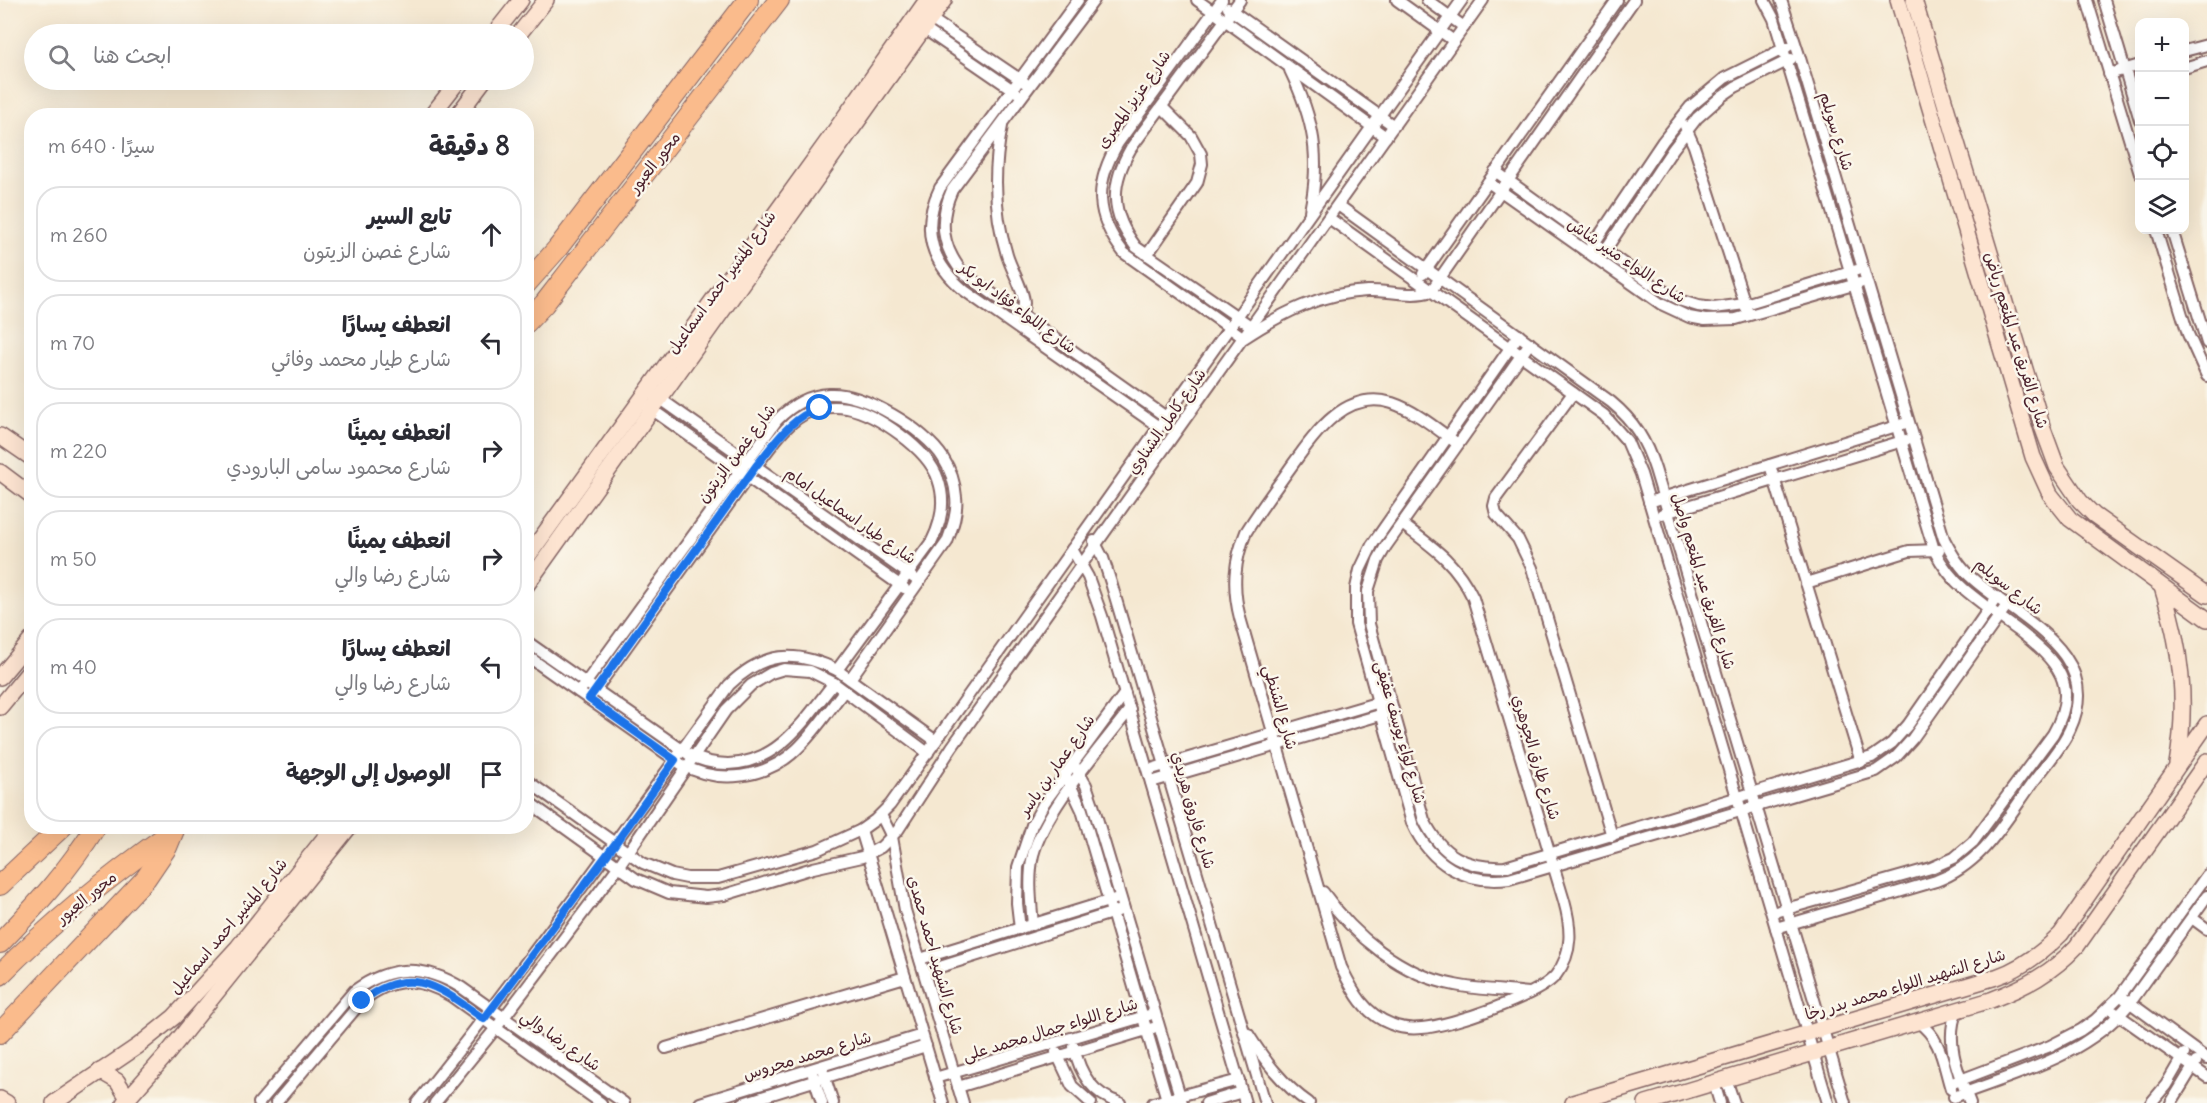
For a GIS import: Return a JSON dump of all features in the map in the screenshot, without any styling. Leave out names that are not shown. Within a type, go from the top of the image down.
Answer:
[{"type":"highway","name":"محور العبور","points":[[534,275],[557,249],[748,0]]},
{"type":"highway","name":"محور العبور","points":[[534,315],[779,0]]},
{"type":"highway","points":[[0,885],[54,834]]},
{"type":"highway","name":"محور العبور","points":[[0,943],[40,902],[90,834]]},
{"type":"highway","name":"محور العبور","points":[[0,975],[29,945],[82,899],[168,834]]},
{"type":"highway","points":[[0,1033],[146,878],[173,834]]},
{"type":"street","points":[[502,24],[520,0],[541,6],[527,24]]},
{"type":"street","name":"شارع المشير احمد اسماعيل","points":[[534,574],[649,399],[825,145],[923,16],[944,0]]},
{"type":"street","name":"شارع اللواء فؤاد ابو بكر","points":[[1078,0],[940,188],[932,207],[930,229],[933,247],[940,264],[951,279],[1159,427]]},
{"type":"street","name":"شارع اللواء فؤاد ابو بكر","points":[[1094,0],[952,190],[946,202],[942,229],[949,253],[963,273],[1166,417]]},
{"type":"street","points":[[1197,0],[1386,137]]},
{"type":"street","name":"شارع عزيز المصرى","points":[[1240,0],[1131,148],[1122,164],[1117,181],[1116,199],[1125,232],[1136,247],[1252,327]]},
{"type":"street","points":[[1397,0],[1454,41]]},
{"type":"street","points":[[1427,0],[1464,27]]},
{"type":"street","name":"شارع كامل الشناوي","points":[[534,786],[643,863],[672,874],[695,878],[718,878],[817,850],[861,830],[881,815],[928,753],[1462,0]]},
{"type":"street","name":"شارع كامل الشناوي","points":[[534,806],[636,879],[652,888],[688,897],[706,897],[739,891],[798,873],[853,860],[868,854],[892,837],[952,747],[1483,0]]},
{"type":"street","points":[[1417,281],[1617,0]]},
{"type":"street","points":[[1244,338],[1289,311],[1339,294],[1392,291],[1419,294],[1431,291],[1634,0]]},
{"type":"street","name":"شارع سويلم","points":[[1764,0],[1774,20],[1787,61],[1934,550],[1952,577],[2041,649],[2058,668],[2065,692],[2064,707],[2053,734],[1973,842],[1954,858],[1925,870],[1772,914]]},
{"type":"street","name":"شارع سويلم","points":[[1776,928],[1923,885],[1961,869],[1983,851],[1991,841],[2064,740],[2075,718],[2077,705],[2076,678],[2063,651],[1974,580],[1951,552],[1939,524],[1781,0]]},
{"type":"street","name":"شارع الفريق عبد المنعم رياض","points":[[1898,0],[2033,457],[2041,477],[2061,509],[2080,528],[2207,619]]},
{"type":"street","name":"شارع الفريق عبد المنعم رياض","points":[[1914,0],[2039,418],[2057,467],[2073,493],[2094,515],[2207,595]]},
{"type":"street","points":[[2087,0],[2135,160]]},
{"type":"street","points":[[2104,0],[2125,69],[2134,83],[2114,89]]},
{"type":"street","points":[[1220,1],[1394,126]]},
{"type":"street","name":"شارع عزيز المصرى","points":[[1220,1],[1107,160],[1100,199],[1104,219],[1112,237],[1124,253],[1244,338]]},
{"type":"street","points":[[923,16],[1029,86]]},
{"type":"street","points":[[923,16],[1022,96]]},
{"type":"street","points":[[1588,253],[1680,118],[1701,96],[1719,82],[1795,43]]},
{"type":"street","points":[[2189,50],[2207,45]]},
{"type":"street","points":[[1598,260],[1687,130],[1722,96],[1750,79],[1799,55]]},
{"type":"street","points":[[2189,66],[2207,61]]},
{"type":"street","points":[[2109,74],[2135,66]]},
{"type":"street","points":[[1289,67],[1302,94],[1313,135],[1316,164],[1310,215]]},
{"type":"street","points":[[437,108],[451,90]]},
{"type":"street","points":[[462,108],[476,90]]},
{"type":"street","points":[[1147,255],[1197,183],[1202,164],[1201,154],[1191,136],[1162,107]]},
{"type":"street","points":[[1680,118],[1687,130],[1749,316]]},
{"type":"street","points":[[1002,123],[996,160],[996,199],[1006,255],[1024,301],[1013,325]]},
{"type":"street","name":"شارع اللواء منير شاش","points":[[1496,171],[1653,285],[1682,301],[1714,308],[1745,304],[1863,268]]},
{"type":"street","name":"شارع اللواء منير شاش","points":[[1488,182],[1661,304],[1689,317],[1720,321],[1749,316],[1867,281]]},
{"type":"street","name":"شارع الفريق عبد المنعم واصل","points":[[1338,205],[1611,402],[1634,424],[1650,453],[1791,923],[1815,1031],[1813,1053],[1828,1103]]},
{"type":"street","name":"شارع الفريق عبد المنعم واصل","points":[[1329,218],[1604,415],[1627,441],[1637,462],[1776,928],[1815,1031],[1828,1048],[1845,1103]]},
{"type":"street","points":[[2157,234],[2188,334],[2207,376]]},
{"type":"street","points":[[2173,234],[2207,344]]},
{"type":"street","name":"شارع لواء يوسف عفيفى","points":[[1519,335],[1372,545],[1360,570],[1356,588],[1356,624],[1412,823],[1425,847],[1441,863],[1471,878],[1494,881],[1509,879],[1876,771],[1896,757],[1913,738],[2007,605]]},
{"type":"street","name":"شارع لواء يوسف عفيفى","points":[[1530,343],[1378,560],[1368,591],[1369,624],[1424,820],[1439,844],[1462,861],[1491,868],[1505,867],[1861,762],[1883,750],[1908,725],[1997,597]]},
{"type":"street","name":"شارع غصن الزيتون","points":[[752,463],[777,420],[788,409],[815,395],[831,393],[846,395],[877,406],[930,443],[942,457],[950,473],[957,498],[953,525],[946,542],[850,679]]},
{"type":"street","points":[[1573,393],[1496,498],[1494,510],[1518,539],[1532,568],[1612,836]]},
{"type":"street","name":"شارع المشير احمد اسماعيل","points":[[534,550],[649,399]]},
{"type":"street","name":"شارع طيار اسماعيل امام","points":[[649,399],[752,463],[919,581]]},
{"type":"street","name":"شارع طيار اسماعيل امام","points":[[649,399],[743,474],[911,593]]},
{"type":"street","name":"شارع الشنطي","points":[[1458,444],[1405,409],[1390,403],[1373,401],[1357,404],[1328,419],[1313,436],[1246,532],[1235,566],[1236,601],[1341,967],[1363,1006],[1390,1024],[1406,1028],[1422,1028],[1456,1021],[1512,1000]]},
{"type":"street","points":[[871,417],[877,406]]},
{"type":"street","name":"شارع غصن الزيتون","points":[[579,692],[752,463],[808,412],[833,407],[846,408],[871,417],[905,439],[930,463],[938,477],[942,493],[939,526],[932,541],[837,670]]},
{"type":"street","points":[[1649,502],[1909,422]]},
{"type":"street","points":[[0,436],[24,452]]},
{"type":"street","points":[[1653,517],[1913,437]]},
{"type":"street","points":[[1770,465],[1861,762]]},
{"type":"street","points":[[0,472],[24,490]]},
{"type":"street","name":"شارع غصن الزيتون","points":[[589,699],[743,474]]},
{"type":"street","name":"شارع طارق الجوهري","points":[[1402,524],[1445,556],[1456,569],[1473,598],[1568,916],[1569,946],[1565,961],[1557,974],[1546,985],[1512,1000]]},
{"type":"street","name":"شارع فاروق هريدي","points":[[1086,530],[1096,545],[1108,572],[1264,1103]]},
{"type":"street","name":"شارع فاروق هريدي","points":[[1072,549],[1082,564],[1096,596],[1244,1098]]},
{"type":"street","points":[[1806,583],[1903,553],[1934,550],[1951,552]]},
{"type":"street","points":[[2162,587],[2177,638],[2183,691],[2182,726],[2176,770]]},
{"type":"street","points":[[534,647],[682,750],[694,758],[707,762],[735,764],[775,750],[788,739],[834,683]]},
{"type":"street","points":[[0,677],[24,648]]},
{"type":"street","points":[[417,1103],[538,949],[729,685],[741,673],[755,664],[772,658],[806,657],[837,670],[936,741]]},
{"type":"street","points":[[534,661],[675,760],[703,774],[736,776],[768,768],[783,760],[809,736],[844,691]]},
{"type":"street","points":[[435,1103],[504,1018],[618,867],[734,701],[761,678],[784,669],[797,669],[823,676],[928,753]]},
{"type":"street","points":[[0,707],[24,678]]},
{"type":"street","name":"شارع عمار بن ياسر","points":[[1020,928],[1016,880],[1020,855],[1039,811],[1125,693]]},
{"type":"street","points":[[1148,770],[1389,699]]},
{"type":"street","name":"شارع عمار بن ياسر","points":[[1033,925],[1030,882],[1033,857],[1044,829],[1072,786],[1130,709]]},
{"type":"street","points":[[1151,782],[1392,711]]},
{"type":"street","name":"شارع الشهيد اللواء محمد بدر رخا","points":[[1573,1103],[1603,1099],[1815,1031],[1996,977],[2017,968],[2033,958],[2061,934],[2207,724]]},
{"type":"street","points":[[775,750],[783,760]]},
{"type":"street","points":[[1073,763],[1081,774],[1093,805],[1181,1100]]},
{"type":"street","points":[[1646,1103],[1957,1010],[2019,989],[2050,972],[2064,960],[2092,926],[2206,764]]},
{"type":"street","points":[[1065,774],[1082,810],[1168,1101]]},
{"type":"street","name":"شارع الشهيد احمد حمدى","points":[[881,815],[892,837],[901,892],[963,1103]]},
{"type":"street","points":[[861,830],[943,1103]]},
{"type":"street","name":"شارع المشير احمد اسماعيل","points":[[126,1100],[167,1054],[328,834]]},
{"type":"street","name":"شارع المشير احمد اسماعيل","points":[[54,1103],[138,1046],[174,1017],[263,926],[343,834]]},
{"type":"street","points":[[1950,1084],[2066,1039],[2109,1008],[2207,875]]},
{"type":"street","points":[[1317,884],[1335,910],[1358,933],[1384,954],[1406,967],[1454,985],[1532,993]]},
{"type":"street","points":[[1918,1022],[1929,1030],[1937,1041],[1955,1100],[1968,1098],[2069,1052],[2096,1036],[2130,1003],[2192,918],[2203,909],[2207,896]]},
{"type":"street","points":[[920,959],[1121,898]]},
{"type":"street","points":[[924,972],[1124,909]]},
{"type":"street","points":[[2192,918],[2207,929]]},
{"type":"street","points":[[538,949],[550,957]]},
{"type":"street","name":"شارع رضا والي","points":[[259,1103],[354,991],[382,975],[416,970],[448,979],[624,1103]]},
{"type":"street","points":[[666,1048],[905,977]]},
{"type":"street","name":"شارع رضا والي","points":[[276,1103],[362,1001],[375,991],[390,984],[414,982],[438,987],[602,1103]]},
{"type":"street","points":[[2120,996],[2204,1057],[2162,1101]]},
{"type":"street","points":[[2109,1008],[2207,1077]]},
{"type":"street","points":[[1957,1010],[1952,1025],[1951,1041],[1968,1098]]},
{"type":"street","name":"شارع اللواء جمال محمد على","points":[[935,1078],[1155,1013]]},
{"type":"street","points":[[1241,1023],[1262,1058],[1280,1078],[1309,1103]]},
{"type":"street","name":"شارع اللواء جمال محمد على","points":[[958,1087],[1159,1026]]},
{"type":"street","name":"شارع محمد محروس","points":[[700,1103],[922,1035]]},
{"type":"street","points":[[1072,1038],[1079,1068],[1089,1083],[1102,1095],[1120,1103]]},
{"type":"street","points":[[1054,1043],[1072,1086],[1091,1103]]},
{"type":"street","name":"شارع محمد محروس","points":[[743,1103],[926,1046]]},
{"type":"street","points":[[2162,1101],[2188,1046]]},
{"type":"street","points":[[816,1067],[833,1103]]},
{"type":"street","points":[[100,1071],[117,1081],[126,1100]]},
{"type":"street","points":[[281,1076],[291,1085]]},
{"type":"street","points":[[820,1079],[822,1103]]},
{"type":"street","points":[[1153,1103],[1181,1100],[1239,1080]]},
{"type":"street","points":[[1720,1081],[1720,1103]]},
{"type":"street","points":[[1720,1081],[1734,1103]]},
{"type":"street","points":[[1206,1103],[1244,1098]]},
{"type":"street","points":[[0,1099],[7,1103]]},
{"type":"route","points":[[362,1001],[375,991],[390,984],[406,981],[422,982],[438,987],[484,1019],[675,760],[589,699],[756,466],[796,420],[820,408]]}]
